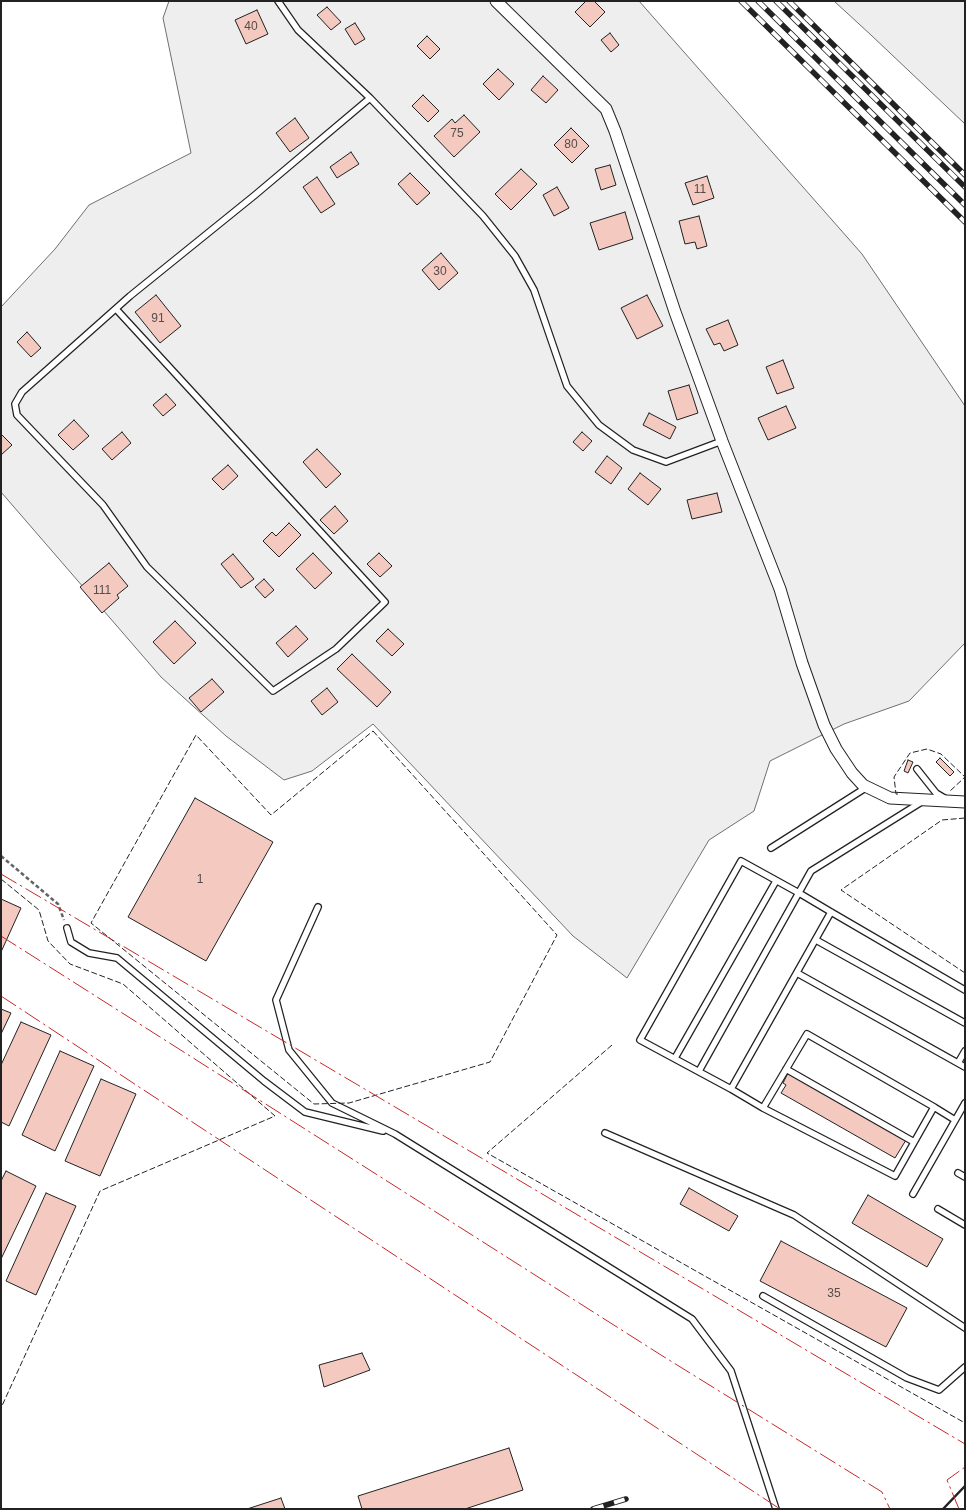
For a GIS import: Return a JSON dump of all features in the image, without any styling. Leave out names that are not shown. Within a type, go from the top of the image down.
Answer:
[{"type":"street","points":[[496,1],[606,109],[675,312],[722,441],[780,589],[802,663],[824,725],[836,749],[863,785],[890,798],[965,802]]},
{"type":"lane","points":[[278,1],[298,30],[370,98],[483,216],[515,256],[534,290],[567,386],[599,425],[633,450],[666,462],[722,441]]},
{"type":"lane","points":[[116,308],[385,602],[336,649],[273,690],[147,567],[103,505],[17,415],[15,404],[22,392],[116,308],[370,98]]},
{"type":"lane","points":[[917,769],[936,793],[950,801]]},
{"type":"lane","points":[[771,848],[868,787]]},
{"type":"lane","points":[[699,1071],[811,871],[925,800]]},
{"type":"lane","points":[[934,1107],[895,1176],[763,1108],[732,1089],[640,1040],[740,861],[832,912],[965,990]]},
{"type":"lane","points":[[674,1058],[776,881]]},
{"type":"lane","points":[[318,907],[276,1000],[289,1050],[332,1103],[395,1134],[692,1318],[731,1371],[776,1509]]},
{"type":"lane","points":[[732,1089],[832,912]]},
{"type":"lane","points":[[67,928],[71,942],[89,953],[117,958],[264,1081],[305,1112],[395,1134]]},
{"type":"lane","points":[[816,940],[965,1023]]},
{"type":"lane","points":[[797,973],[965,1068]]},
{"type":"lane","points":[[763,1108],[807,1034],[955,1120]]},
{"type":"lane","points":[[958,1064],[965,1051]]},
{"type":"lane","points":[[786,1069],[914,1142]]},
{"type":"lane","points":[[913,1194],[965,1103]]},
{"type":"lane","points":[[605,1133],[794,1215],[965,1328]]},
{"type":"lane","points":[[958,1173],[965,1177]]},
{"type":"lane","points":[[938,1209],[965,1225]]},
{"type":"lane","points":[[763,1296],[907,1378],[940,1390],[965,1367]]},
{"type":"path","points":[[1,856],[58,904],[67,928]]},
{"type":"shaded area","points":[[169,1],[639,1],[862,254],[965,406],[965,643],[909,701],[844,724],[770,761],[754,811],[709,840],[627,978],[573,936],[373,724],[312,771],[284,780],[226,736],[161,677],[1,492],[1,307],[55,249],[89,205],[191,153],[163,18]]},
{"type":"shaded area","points":[[834,1],[965,1],[965,124],[871,35]]},
{"type":"building","points":[[586,1],[594,1],[605,12],[590,27],[575,12]]},
{"type":"building","points":[[327,7],[341,22],[331,30],[317,15]]},
{"type":"building","points":[[257,10],[268,34],[246,44],[235,20]]},
{"type":"building","points":[[355,23],[365,39],[355,45],[345,29]]},
{"type":"building","points":[[610,33],[619,45],[611,52],[601,40]]},
{"type":"building","points":[[427,36],[440,49],[430,59],[417,46]]},
{"type":"building","points":[[498,69],[514,84],[499,100],[483,84]]},
{"type":"building","points":[[543,76],[558,90],[546,103],[531,90]]},
{"type":"building","points":[[423,95],[439,111],[428,122],[412,106]]},
{"type":"building","points":[[464,115],[480,132],[454,157],[434,136],[452,119],[455,123]]},
{"type":"building","points":[[295,118],[309,138],[290,152],[276,133]]},
{"type":"building","points":[[571,128],[589,146],[572,163],[554,145]]},
{"type":"building","points":[[351,152],[359,164],[337,178],[330,167]]},
{"type":"building","points":[[610,165],[616,185],[601,190],[595,169]]},
{"type":"building","points":[[521,169],[537,184],[511,210],[495,194]]},
{"type":"building","points":[[410,173],[430,193],[417,205],[398,184]]},
{"type":"building","points":[[707,176],[714,198],[693,205],[685,183]]},
{"type":"building","points":[[317,177],[335,204],[321,213],[303,187]]},
{"type":"building","points":[[557,187],[569,208],[554,216],[543,195]]},
{"type":"building","points":[[625,212],[633,239],[599,250],[590,223]]},
{"type":"building","points":[[699,216],[707,246],[697,249],[695,242],[685,244],[679,221]]},
{"type":"building","points":[[441,253],[458,273],[439,290],[422,270]]},
{"type":"building","points":[[156,295],[181,326],[160,343],[135,312]]},
{"type":"building","points":[[647,295],[663,326],[637,339],[621,308]]},
{"type":"building","points":[[728,320],[738,345],[724,351],[720,343],[714,345],[706,329]]},
{"type":"building","points":[[27,332],[41,348],[31,357],[17,342]]},
{"type":"building","points":[[783,360],[794,388],[777,394],[766,367]]},
{"type":"building","points":[[689,385],[698,413],[677,420],[668,391]]},
{"type":"building","points":[[166,394],[176,405],[163,416],[153,405]]},
{"type":"building","points":[[786,406],[796,428],[768,440],[758,418]]},
{"type":"building","points":[[649,413],[676,427],[670,439],[643,425]]},
{"type":"building","points":[[74,420],[89,436],[73,450],[58,435]]},
{"type":"building","points":[[122,432],[131,443],[112,460],[102,449]]},
{"type":"building","points":[[582,432],[592,441],[583,451],[573,442]]},
{"type":"building","points":[[1,434],[12,445],[1,455]]},
{"type":"building","points":[[317,449],[341,474],[326,488],[303,462]]},
{"type":"building","points":[[607,456],[622,468],[611,484],[595,472]]},
{"type":"building","points":[[228,465],[238,476],[223,490],[212,479]]},
{"type":"building","points":[[640,473],[661,489],[648,505],[628,489]]},
{"type":"building","points":[[717,493],[722,512],[692,519],[687,500]]},
{"type":"building","points":[[335,506],[348,521],[334,534],[320,520]]},
{"type":"building","points":[[289,523],[301,535],[279,557],[263,541],[272,532],[276,536]]},
{"type":"building","points":[[313,553],[332,573],[315,589],[296,569]]},
{"type":"building","points":[[379,553],[392,566],[380,577],[367,564]]},
{"type":"building","points":[[233,554],[254,579],[241,588],[221,564]]},
{"type":"building","points":[[109,563],[128,586],[117,595],[119,598],[102,613],[80,587]]},
{"type":"building","points":[[264,579],[274,590],[265,598],[255,587]]},
{"type":"building","points":[[175,621],[196,643],[174,664],[153,642]]},
{"type":"building","points":[[296,626],[308,639],[288,657],[276,643]]},
{"type":"building","points":[[388,629],[404,644],[392,656],[376,641]]},
{"type":"building","points":[[352,654],[391,692],[377,707],[337,669]]},
{"type":"building","points":[[212,679],[224,692],[201,712],[189,698]]},
{"type":"building","points":[[327,688],[338,702],[322,715],[311,701]]},
{"type":"building","points":[[940,758],[954,772],[950,776],[936,762]]},
{"type":"building","points":[[908,760],[913,762],[908,773],[904,771]]},
{"type":"building","points":[[195,798],[273,842],[206,961],[128,917]]},
{"type":"building","points":[[1,899],[21,908],[1,952]]},
{"type":"building","points":[[1,1009],[11,1013],[1,1034]]},
{"type":"building","points":[[21,1022],[51,1035],[9,1126],[1,1122],[1,1065]]},
{"type":"building","points":[[60,1051],[94,1066],[55,1151],[22,1135]]},
{"type":"building","points":[[788,1073],[906,1140],[895,1158],[781,1093],[786,1085],[783,1083]]},
{"type":"building","points":[[101,1079],[136,1094],[100,1176],[65,1161]]},
{"type":"building","points":[[6,1171],[36,1186],[1,1259],[1,1181]]},
{"type":"building","points":[[689,1188],[738,1216],[729,1231],[680,1204]]},
{"type":"building","points":[[46,1193],[76,1206],[36,1295],[6,1281]]},
{"type":"building","points":[[868,1195],[943,1239],[927,1267],[852,1223]]},
{"type":"building","points":[[781,1241],[907,1308],[886,1347],[760,1281]]},
{"type":"building","points":[[362,1353],[370,1370],[324,1387],[319,1365]]},
{"type":"building","points":[[509,1448],[523,1490],[465,1509],[362,1509],[358,1496]]},
{"type":"building","points":[[281,1498],[285,1509],[247,1509]]},
{"type":"railway","points":[[741,1],[965,222]]},
{"type":"railway","points":[[758,1],[965,205]]},
{"type":"railway","points":[[776,1],[965,187]]},
{"type":"railway","points":[[789,1],[965,175]]},
{"type":"railway","points":[[593,1509],[626,1499]]},
{"type":"fence","points":[[373,731],[557,935],[490,1062],[349,1103],[314,1104],[91,923],[196,735],[271,815],[373,731]]},
{"type":"fence","points":[[898,794],[896,794],[894,777],[910,753],[927,749],[941,754],[965,777],[949,792]]},
{"type":"fence","points":[[965,818],[942,820],[841,890],[965,973]]},
{"type":"fence","points":[[1,879],[39,910],[48,941],[70,964],[123,984],[275,1116],[100,1191],[1,1408]]},
{"type":"fence","points":[[612,1045],[487,1153],[965,1423]]},
{"type":"wall","points":[[943,1509],[965,1486]]},
{"type":"power","points":[[1,874],[965,1444]]},
{"type":"power","points":[[1,936],[661,1355],[882,1492],[890,1509]]},
{"type":"power","points":[[1,996],[780,1509]]},
{"type":"power","points":[[959,1509],[947,1480],[965,1467]]}]
